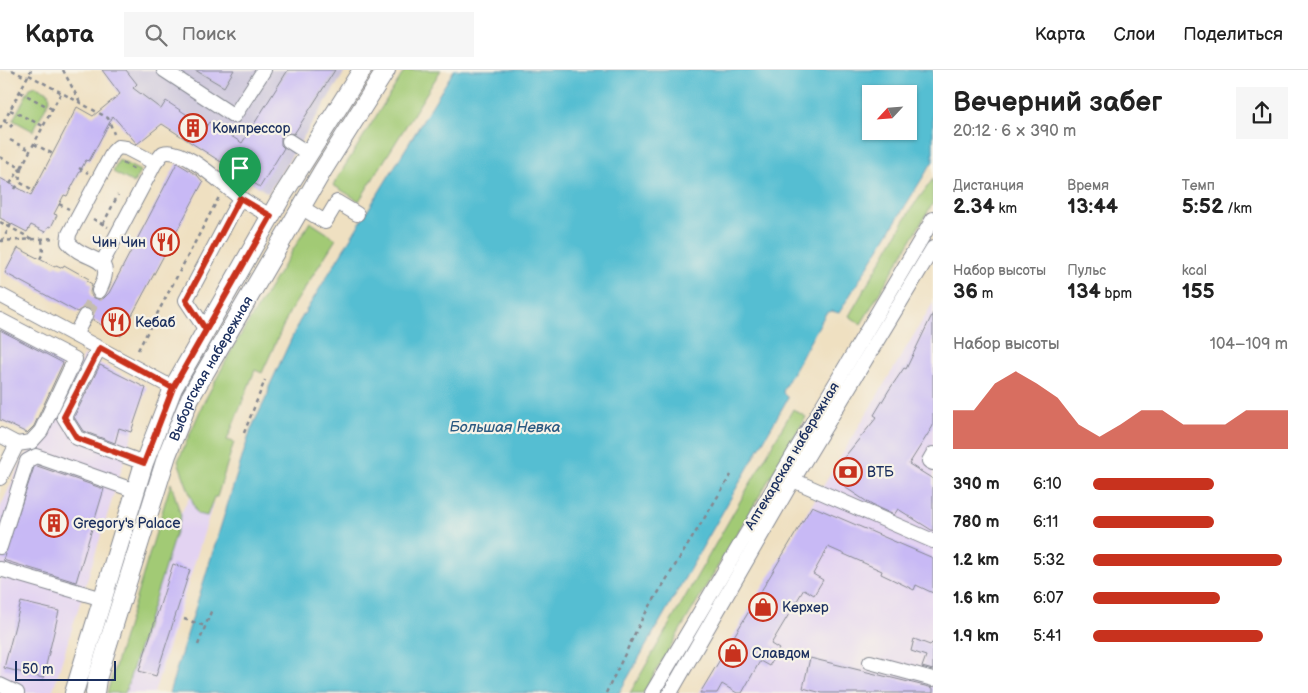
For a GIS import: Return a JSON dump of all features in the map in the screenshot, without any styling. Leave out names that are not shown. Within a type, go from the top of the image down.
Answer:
[{"type":"main road","name":"Выборгская набережная","points":[[74,693],[144,463],[173,388],[271,216],[362,70]]},
{"type":"main road","name":"Выборгская набережная","points":[[95,693],[97,680],[167,455],[190,398],[301,207],[386,70]]},
{"type":"street","points":[[164,70],[234,116],[264,70]]},
{"type":"street","points":[[289,141],[309,154]]},
{"type":"street","points":[[102,263],[72,247],[68,242],[69,234],[80,212],[113,152],[118,154],[126,148],[155,163]]},
{"type":"street","points":[[99,291],[106,276],[102,263],[155,163],[163,153],[173,152],[205,169],[240,198],[271,216]]},
{"type":"street","points":[[206,330],[186,300],[240,198]]},
{"type":"street","points":[[301,207],[325,222],[337,202],[357,214]]},
{"type":"street","name":"Аптекарская набережная","points":[[652,693],[933,219]]},
{"type":"street","name":"Аптекарская набережная","points":[[670,693],[793,480],[929,264],[933,248]]},
{"type":"street","points":[[0,295],[173,388]]},
{"type":"street","points":[[0,435],[17,444],[31,442],[41,431],[75,359],[85,316]]},
{"type":"street","points":[[0,320],[75,359]]},
{"type":"street","points":[[100,348],[64,417],[77,438],[144,463]]},
{"type":"street","points":[[0,478],[17,444]]},
{"type":"street","points":[[933,454],[929,461],[933,463]]},
{"type":"street","points":[[0,547],[27,461],[36,456],[136,491]]},
{"type":"street","points":[[793,480],[867,508],[933,541]]},
{"type":"street","points":[[0,569],[103,599]]},
{"type":"street","points":[[870,662],[933,679]]},
{"type":"street","points":[[0,685],[17,693]]},
{"type":"path","points":[[12,70],[108,118],[118,154],[139,172]]},
{"type":"path","points":[[0,127],[31,70]]},
{"type":"path","points":[[63,70],[81,104]]},
{"type":"path","points":[[20,92],[52,109]]},
{"type":"path","points":[[10,184],[21,168],[61,93]]},
{"type":"path","points":[[10,110],[43,126]]},
{"type":"path","points":[[4,121],[12,124],[10,127]]},
{"type":"path","points":[[10,140],[30,150]]},
{"type":"path","points":[[34,144],[52,154]]},
{"type":"path","points":[[0,157],[21,168]]},
{"type":"path","points":[[15,189],[19,182],[21,168]]},
{"type":"path","points":[[19,182],[33,190]]},
{"type":"path","points":[[138,350],[225,186]]},
{"type":"path","points":[[102,224],[118,195]]},
{"type":"path","points":[[80,212],[118,232]]},
{"type":"path","points":[[0,222],[10,225],[33,240]]},
{"type":"path","points":[[1,241],[10,225]]},
{"type":"path","points":[[1,241],[61,238],[68,242]]},
{"type":"path","points":[[40,259],[43,254],[42,239]]},
{"type":"path","points":[[244,433],[265,380]]},
{"type":"path","points":[[606,693],[642,619],[731,474]]},
{"type":"path","points":[[198,645],[212,609]]},
{"type":"path","points":[[184,619],[205,626]]},
{"type":"shaded area","points":[[102,70],[346,70],[268,193],[149,116],[123,96]]},
{"type":"shaded area","points":[[933,303],[933,693],[699,693]]},
{"type":"shaded area","points":[[84,355],[147,387],[52,693],[0,693],[0,508],[24,456],[48,434]]},
{"type":"shaded area","points":[[191,495],[213,504],[154,693],[125,693],[181,513]]},
{"type":"green space","points":[[405,70],[441,70],[359,201],[333,185]]},
{"type":"green space","points":[[36,86],[48,92],[50,99],[33,131],[13,120],[30,88]]},
{"type":"green space","points":[[119,160],[140,171],[134,183],[113,172]]},
{"type":"green space","points":[[933,179],[933,203],[861,324],[849,316],[911,209]]},
{"type":"green space","points":[[310,222],[336,239],[289,313],[262,373],[255,370],[227,440],[234,442],[217,497],[214,497],[207,516],[197,514],[178,461],[204,402],[234,346]]},
{"type":"green space","points":[[793,409],[806,417],[643,693],[630,693]]},
{"type":"green space","points":[[171,483],[181,516],[125,693],[107,693]]},
{"type":"water","name":"Большая Невка","points":[[454,70],[933,70],[933,161],[839,313],[832,311],[826,313],[784,388],[783,393],[788,398],[619,693],[169,693],[251,429],[268,394],[269,387],[299,322]]},
{"type":"building","points":[[102,70],[126,70],[137,84],[133,88],[161,109],[166,101],[206,127],[209,122],[242,143],[288,70],[335,70],[294,134],[285,133],[281,137],[281,145],[284,148],[260,187],[162,124],[137,144],[113,116],[89,161],[86,160],[67,196],[64,195],[54,214],[57,215],[51,227],[49,226],[45,232],[31,225],[27,232],[0,218],[0,178],[31,195],[77,107],[93,116],[120,94]]},
{"type":"building","points":[[195,70],[234,70],[224,87]]},
{"type":"building","points":[[177,163],[197,175],[203,182],[121,336],[93,320],[94,315],[89,309],[84,307],[77,312],[5,273],[18,248],[55,267],[56,265],[63,268],[64,265],[89,279],[87,281],[92,284],[90,292],[92,297],[100,300],[104,298],[109,293]]},
{"type":"building","points":[[933,313],[933,426],[909,464],[933,479],[933,531],[898,509],[894,515],[872,505],[846,488],[842,482],[844,470],[838,465],[877,417],[874,415],[904,368],[906,369]]},
{"type":"building","points":[[0,330],[63,363],[34,426],[27,433],[0,420]]},
{"type":"building","points":[[100,365],[146,388],[131,432],[119,428],[115,443],[83,431],[74,417]]},
{"type":"building","name":"Gregory's Palace","points":[[37,466],[104,489],[76,582],[3,560],[34,467]]},
{"type":"building","points":[[812,506],[933,558],[933,593],[916,585],[914,590],[881,574],[882,571],[828,547],[813,574],[823,580],[814,595],[804,589],[771,644],[779,649],[769,666],[760,661],[742,693],[737,693],[722,684],[717,693],[700,693]]},
{"type":"building","points":[[173,564],[190,570],[156,676],[139,671]]},
{"type":"building","points":[[21,602],[59,611],[43,678],[4,668]]},
{"type":"building","points":[[914,639],[930,645],[933,642],[933,670],[922,667],[926,656],[911,651]]},
{"type":"building","points":[[810,658],[933,688],[933,693],[822,693],[803,688]]},
{"type":"tunnel","points":[[85,316],[99,291]]},
{"type":"place","name":"Компрессор","points":[[193,128]]},
{"type":"place","name":"Чин Чин","points":[[165,242]]},
{"type":"place","name":"Кебаб","points":[[116,322]]},
{"type":"place","name":"ВТБ","points":[[848,472]]},
{"type":"place","name":"Gregory's Palace","points":[[54,523]]},
{"type":"place","name":"Керхер","points":[[763,607]]},
{"type":"place","name":"Славдом","points":[[733,653]]},
{"type":"route","points":[[240,198],[186,300],[206,330],[173,388],[100,348],[64,417],[77,438],[144,463],[173,388],[271,216],[240,198]]}]
